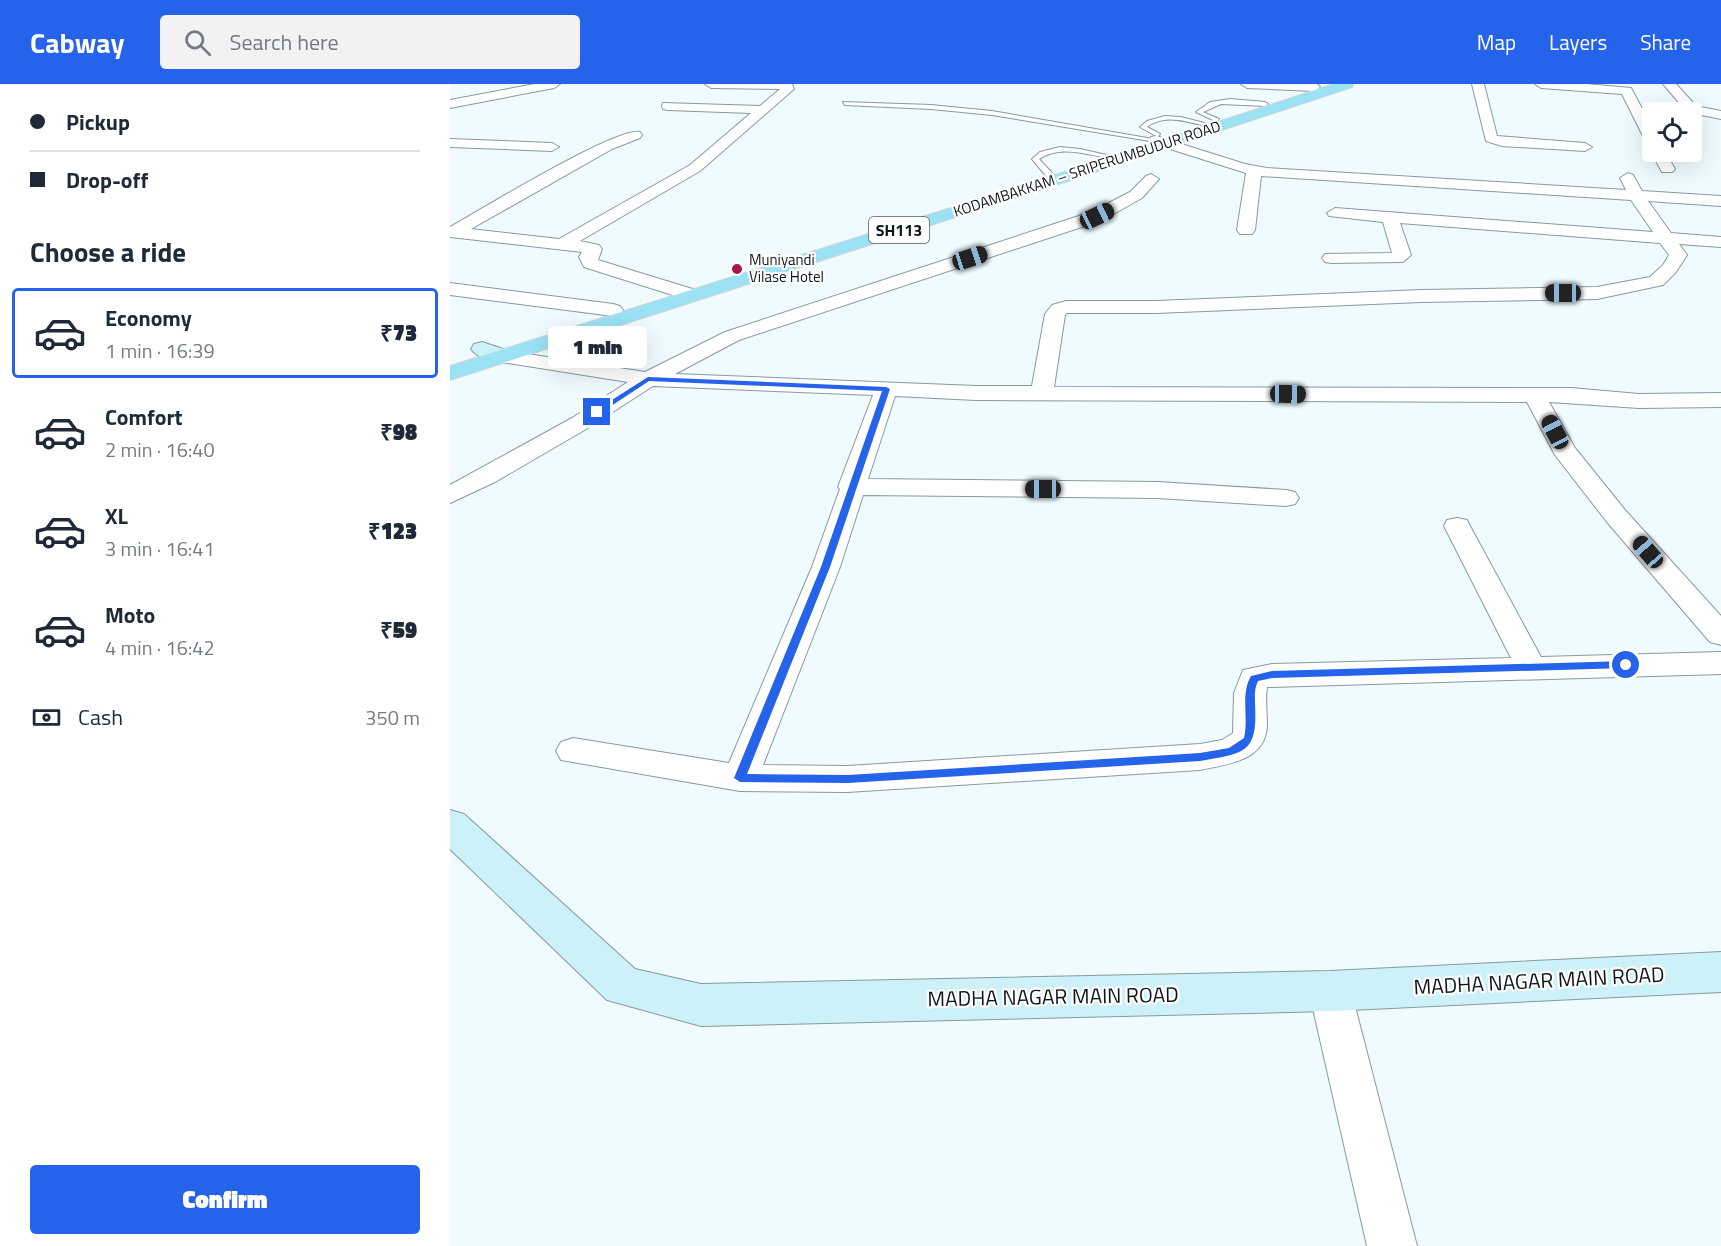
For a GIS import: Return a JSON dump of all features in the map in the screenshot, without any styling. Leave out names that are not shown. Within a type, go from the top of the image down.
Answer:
[{"type":"main road","name":"KODAMBAKKAM – SRIPERUMBUDUR ROAD","points":[[491,352],[1347,84]]},
{"type":"main road","name":"KODAMBAKKAM – SRIPERUMBUDUR ROAD","points":[[450,369],[491,352],[613,310],[684,293],[1108,156],[1162,141],[1319,86]]},
{"type":"street","points":[[450,104],[554,84]]},
{"type":"street","points":[[562,244],[695,168],[788,87],[711,84]]},
{"type":"street","points":[[1247,84],[1319,86]]},
{"type":"street","points":[[1478,84],[1491,138],[1502,142],[1585,147]]},
{"type":"street","points":[[1541,84],[1627,91],[1642,120]]},
{"type":"street","points":[[1669,84],[1692,109],[1721,116]]},
{"type":"street","points":[[668,106],[761,110]]},
{"type":"street","points":[[452,232],[607,146],[634,135]]},
{"type":"street","points":[[1162,141],[1254,171],[1721,201]]},
{"type":"street","points":[[450,143],[552,147]]},
{"type":"street","points":[[1663,162],[1667,169]]},
{"type":"street","points":[[1246,230],[1254,171]]},
{"type":"street","points":[[1042,392],[1055,314],[1059,309],[1077,305],[1156,307],[1432,296],[1597,293],[1656,281],[1670,268],[1678,255],[1636,196],[1628,178]]},
{"type":"street","points":[[450,495],[580,423],[648,379],[732,336],[1097,216],[1136,195],[1151,179]]},
{"type":"street","points":[[1335,213],[1721,242]]},
{"type":"street","points":[[1331,258],[1397,258],[1402,255],[1390,218]]},
{"type":"street","points":[[452,232],[588,247],[593,249],[588,257],[590,263],[684,293]]},
{"type":"street","points":[[450,289],[613,310]]},
{"type":"street","points":[[491,352],[648,379],[976,393],[1571,395],[1639,401],[1721,400]]},
{"type":"street","points":[[740,778],[826,567],[851,487],[886,389]]},
{"type":"street","points":[[1535,396],[1564,450],[1616,516],[1721,636]]},
{"type":"street","points":[[851,487],[1158,490],[1286,498]]},
{"type":"street","points":[[1457,526],[1531,667]]},
{"type":"street","points":[[573,751],[740,778],[848,779],[1200,757],[1232,752],[1248,740],[1252,728],[1250,687],[1254,678],[1272,675],[1721,663]]},
{"type":"street","name":"MADHA NAGAR MAIN ROAD","points":[[450,825],[623,986],[701,1005],[1330,991],[1721,972]]},
{"type":"street","points":[[1330,991],[1392,1246]]},
{"type":"lane","points":[[844,104],[932,107],[992,113],[1162,141]]},
{"type":"place","name":"Muniyandi Vilase Hotel","points":[[737,269]]},
{"type":"route","points":[[597,412],[648,379],[886,389],[851,487],[826,567],[740,778],[848,779],[1200,757],[1232,752],[1248,740],[1252,728],[1250,687],[1254,678],[1272,675],[1626,665]]}]
